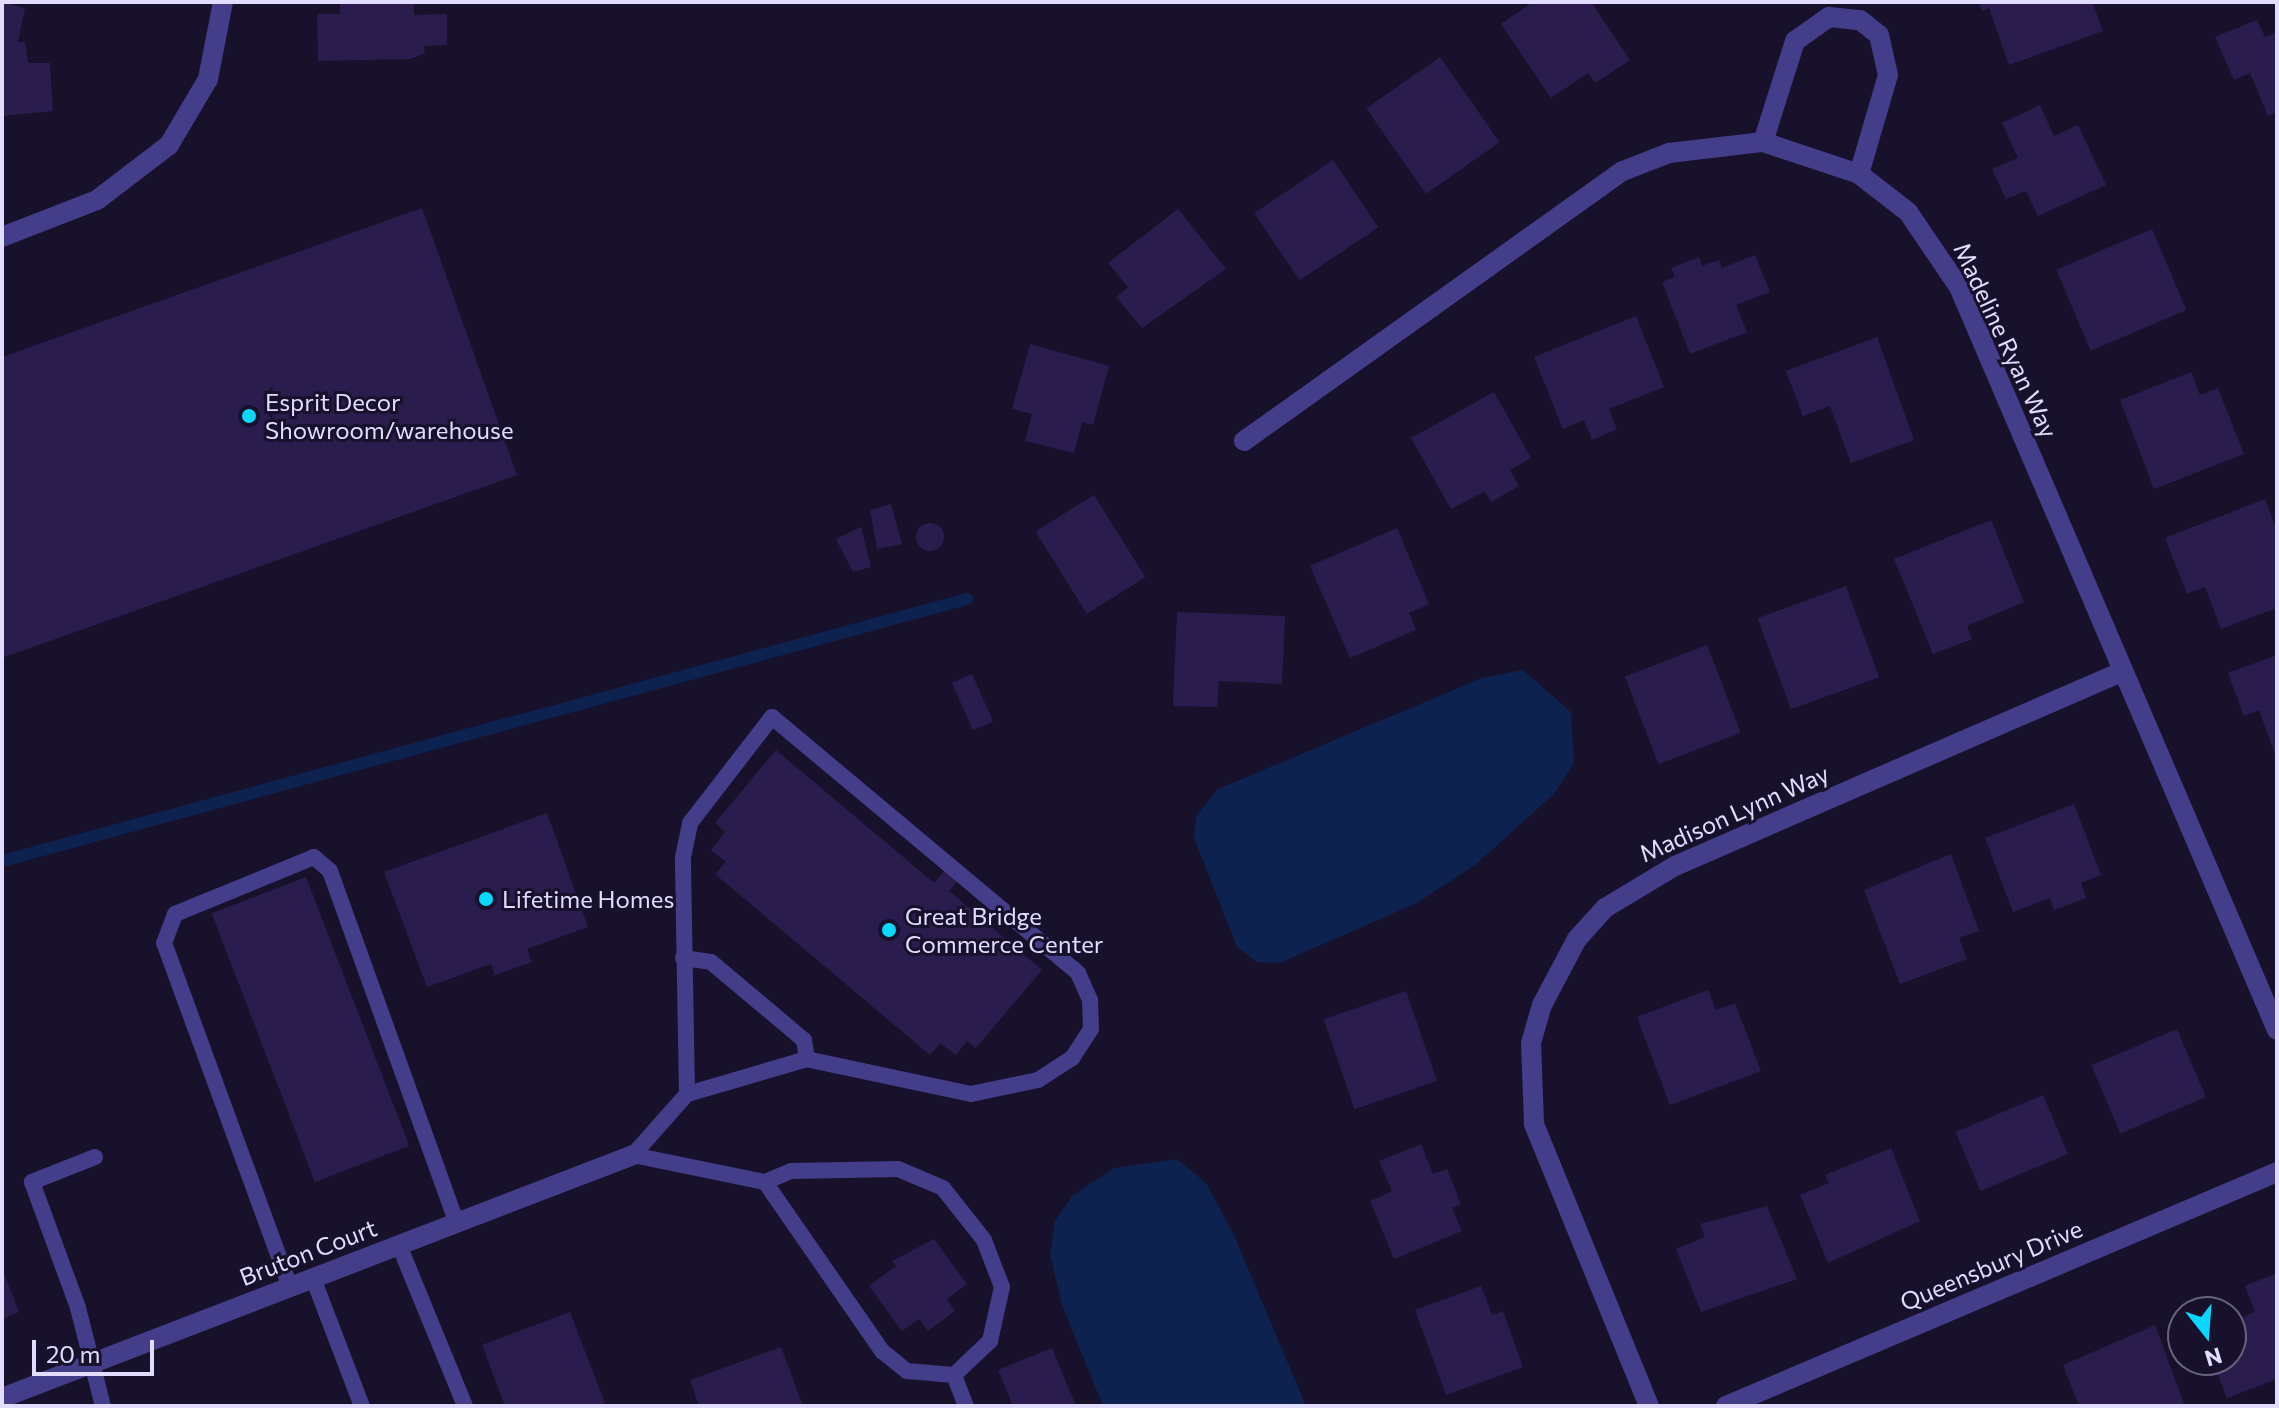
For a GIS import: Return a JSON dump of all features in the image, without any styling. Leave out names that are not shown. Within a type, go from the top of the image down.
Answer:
[{"type":"street","points":[[2,237],[97,200],[169,145],[208,79],[223,2]]},
{"type":"street","points":[[1763,142],[1795,41],[1829,17],[1860,20],[1879,35],[1888,75],[1859,174]]},
{"type":"street","name":"Madeline Ryan Way","points":[[1244,441],[1623,171],[1669,153],[1763,142],[1859,174],[1908,212],[1959,287],[2277,1030]]},
{"type":"street","name":"Madison Lynn Way","points":[[1649,1406],[1534,1124],[1531,1043],[1542,1005],[1577,939],[1605,908],[1675,866],[2122,672]]},
{"type":"street","name":"Bruton Court","points":[[2,1398],[633,1155]]},
{"type":"street","name":"Queensbury Drive","points":[[1726,1406],[2277,1172]]},
{"type":"lane","points":[[687,1094],[683,958],[690,823],[772,717],[1078,973],[1090,1000],[1091,1029],[1072,1058],[1008,1089],[971,1094],[807,1059],[687,1094],[633,1155],[765,1182],[791,1171],[898,1169],[943,1188],[984,1240],[1002,1287],[990,1341],[978,1360],[954,1375],[907,1371],[882,1351],[765,1182]]},
{"type":"lane","points":[[290,1287],[164,943],[175,914],[314,857],[330,871],[457,1223]]},
{"type":"lane","points":[[683,958],[711,962],[804,1040],[807,1059]]},
{"type":"lane","points":[[95,1157],[32,1182],[103,1406]]},
{"type":"lane","points":[[399,1245],[465,1406]]},
{"type":"lane","points":[[313,1278],[362,1406]]},
{"type":"lane","points":[[954,1375],[966,1406]]},
{"type":"water","points":[[1523,670],[1571,712],[1574,763],[1554,794],[1475,865],[1417,903],[1280,963],[1257,962],[1237,947],[1194,838],[1196,816],[1218,789],[1482,678]]},
{"type":"water","points":[[1177,1159],[1206,1183],[1234,1235],[1306,1406],[1103,1406],[1062,1305],[1050,1255],[1055,1221],[1072,1196],[1114,1168]]},
{"type":"building","points":[[2,2],[25,8],[18,42],[25,42],[28,63],[50,63],[53,111],[2,116]]},
{"type":"building","points":[[340,2],[414,2],[414,15],[447,14],[447,45],[424,46],[425,53],[410,59],[318,61],[317,14],[340,14]]},
{"type":"building","points":[[1533,2],[1591,2],[1630,60],[1595,83],[1588,73],[1551,98],[1501,24]]},
{"type":"building","points":[[1979,2],[2092,2],[2103,31],[2009,65],[1989,8],[1982,11]]},
{"type":"building","points":[[2257,20],[2265,37],[2277,32],[2277,112],[2268,116],[2250,73],[2234,80],[2215,37]]},
{"type":"building","points":[[1440,57],[1500,142],[1426,194],[1366,109]]},
{"type":"building","points":[[2040,105],[2054,136],[2078,125],[2106,185],[2038,216],[2026,191],[2006,199],[1992,169],[2018,158],[2002,123]]},
{"type":"building","points":[[1333,160],[1378,227],[1300,280],[1254,213]]},
{"type":"building","name":"Esprit Decor Showroom/warehouse","points":[[422,208],[517,475],[2,658],[2,357]]},
{"type":"building","points":[[1178,209],[1226,269],[1142,328],[1116,297],[1128,287],[1108,263]]},
{"type":"building","points":[[2152,229],[2186,310],[2091,351],[2056,270]]},
{"type":"building","points":[[1755,255],[1770,292],[1736,305],[1747,332],[1690,354],[1662,282],[1675,277],[1671,268],[1699,257],[1702,266],[1719,260],[1722,268]]},
{"type":"building","points":[[1636,316],[1664,387],[1609,409],[1617,429],[1592,440],[1584,420],[1563,429],[1534,357]]},
{"type":"building","points":[[1877,337],[1914,440],[1851,463],[1830,406],[1803,416],[1786,371]]},
{"type":"building","points":[[1030,344],[1109,366],[1093,425],[1082,422],[1074,453],[1025,441],[1032,414],[1012,409]]},
{"type":"building","points":[[2191,372],[2200,395],[2218,388],[2244,454],[2154,489],[2120,400]]},
{"type":"building","points":[[1494,392],[1531,458],[1510,470],[1519,486],[1491,502],[1485,491],[1451,509],[1411,438]]},
{"type":"building","points":[[1094,495],[1145,577],[1087,614],[1035,532]]},
{"type":"building","points":[[2265,499],[2277,530],[2277,608],[2221,629],[2205,587],[2187,594],[2165,538]]},
{"type":"building","points":[[891,504],[902,544],[877,549],[870,510]]},
{"type":"building","points":[[1991,520],[2024,602],[1967,626],[1972,639],[1933,654],[1894,559]]},
{"type":"building","points":[[930,523],[940,527],[944,537],[940,547],[930,551],[920,547],[916,537],[920,527]]},
{"type":"building","points":[[861,527],[871,567],[853,572],[836,539]]},
{"type":"building","points":[[1397,528],[1429,604],[1409,613],[1416,630],[1350,658],[1310,566]]},
{"type":"building","points":[[1846,586],[1879,677],[1791,709],[1758,618]]},
{"type":"building","points":[[1177,612],[1285,616],[1282,684],[1219,681],[1217,707],[1173,706]]},
{"type":"building","points":[[1707,645],[1741,733],[1659,764],[1625,677]]},
{"type":"building","points":[[2277,655],[2277,759],[2259,710],[2244,716],[2228,673]]},
{"type":"building","points":[[972,674],[993,722],[973,730],[952,683]]},
{"type":"building","name":"Great Bridge Commerce Center","points":[[776,750],[934,883],[945,870],[958,880],[949,891],[1042,970],[976,1048],[967,1041],[956,1055],[940,1043],[930,1055],[715,874],[726,862],[711,850],[725,832],[715,823]]},
{"type":"building","points":[[2074,804],[2101,875],[2081,883],[2086,898],[2054,910],[2050,898],[2013,912],[1985,838]]},
{"type":"building","name":"Lifetime Homes","points":[[547,813],[588,927],[527,949],[532,962],[495,975],[491,964],[427,987],[384,872]]},
{"type":"building","points":[[1951,854],[1979,931],[1959,938],[1967,959],[1900,984],[1864,890]]},
{"type":"building","points":[[306,877],[409,1146],[315,1182],[212,913]]},
{"type":"building","points":[[1708,990],[1716,1010],[1735,1003],[1761,1071],[1670,1105],[1637,1017]]},
{"type":"building","points":[[1406,991],[1437,1081],[1355,1109],[1324,1019]]},
{"type":"building","points":[[2177,1029],[2206,1097],[2120,1133],[2091,1065]]},
{"type":"building","points":[[2043,1095],[2068,1154],[1981,1191],[1956,1132]]},
{"type":"building","points":[[1421,1144],[1433,1174],[1447,1169],[1461,1204],[1452,1208],[1462,1231],[1394,1259],[1370,1201],[1392,1191],[1379,1161]]},
{"type":"building","points":[[1891,1148],[1920,1221],[1828,1263],[1800,1195],[1829,1183],[1825,1175]]},
{"type":"building","points":[[1767,1206],[1797,1279],[1701,1312],[1676,1249],[1705,1237],[1700,1224]]},
{"type":"building","points":[[934,1239],[967,1284],[947,1299],[955,1311],[928,1331],[919,1319],[902,1331],[869,1286],[896,1266],[892,1261]]},
{"type":"building","points":[[2,1268],[19,1312],[2,1319]]},
{"type":"building","points":[[2277,1273],[2277,1379],[2227,1398],[2218,1376],[2247,1376],[2247,1315],[2255,1312],[2245,1286]]},
{"type":"building","points":[[1481,1286],[1492,1315],[1503,1311],[1523,1367],[1446,1395],[1415,1310]]},
{"type":"building","points":[[570,1312],[606,1406],[505,1406],[482,1345]]},
{"type":"building","points":[[2155,1325],[2167,1357],[2167,1376],[2174,1376],[2185,1406],[2079,1406],[2063,1365]]},
{"type":"building","points":[[781,1347],[803,1406],[699,1406],[690,1380]]},
{"type":"building","points":[[1052,1348],[1076,1406],[1013,1406],[998,1370]]},
{"type":"waterway","points":[[2,861],[967,599]]},
{"type":"place","name":"Esprit Decor Showroom/warehouse","points":[[249,416]]},
{"type":"place","name":"Lifetime Homes","points":[[486,899]]},
{"type":"place","name":"Great Bridge Commerce Center","points":[[889,930]]}]
